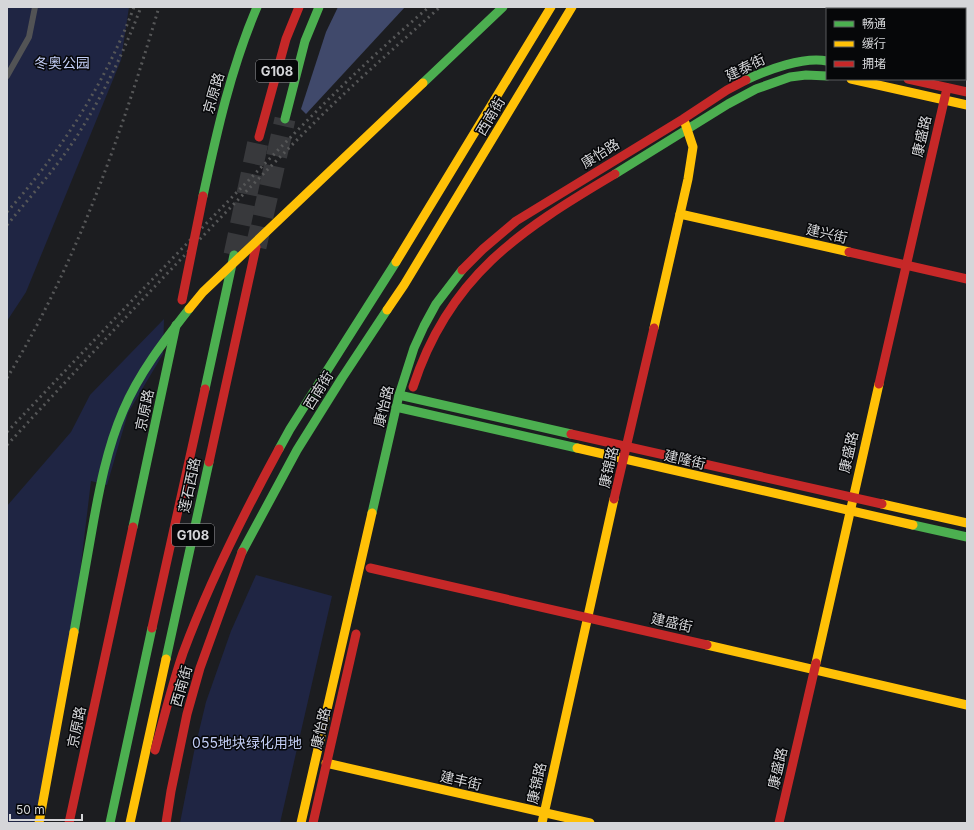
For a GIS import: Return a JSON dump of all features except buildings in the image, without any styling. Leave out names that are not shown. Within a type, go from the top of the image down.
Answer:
[{"type":"main road","name":"京原路","points":[[69,823],[224,102],[246,31],[257,7]]},
{"type":"main road","name":"G108","points":[[259,137],[286,39],[299,7]]},
{"type":"main road","name":"G108","points":[[285,119],[305,41],[319,7]]},
{"type":"main road","points":[[39,823],[98,490],[123,411],[139,379],[168,334],[204,292],[503,7]]},
{"type":"main road","points":[[130,823],[158,740],[183,654],[216,575],[253,497],[290,429],[402,253],[551,7]]},
{"type":"main road","name":"西南街","points":[[166,823],[187,714],[198,676],[242,553],[297,450],[342,378],[404,285],[572,7]]},
{"type":"main road","name":"建泰街","points":[[683,119],[705,104],[762,72],[797,62],[826,61]]},
{"type":"main road","name":"建泰街","points":[[688,129],[735,100],[765,85],[786,78],[810,75],[826,76]]},
{"type":"main road","points":[[855,80],[967,105]]},
{"type":"main road","points":[[912,80],[967,92]]},
{"type":"main road","name":"康盛路","points":[[779,823],[947,88]]},
{"type":"main road","name":"康锦路","points":[[542,823],[587,617],[688,179],[693,147],[688,129],[683,119]]},
{"type":"main road","name":"康怡路","points":[[300,823],[399,395],[409,362],[422,331],[436,304],[459,273],[488,244],[516,221],[683,119]]},
{"type":"main road","name":"康怡路","points":[[406,413],[418,370],[426,349],[458,296],[491,260],[533,226],[576,197],[688,129]]},
{"type":"main road","name":"建兴街","points":[[680,214],[967,279]]},
{"type":"main road","name":"莲石西路","points":[[130,823],[256,247]]},
{"type":"main road","name":"莲石西路","points":[[110,823],[234,255]]},
{"type":"main road","name":"建隆街","points":[[399,395],[967,523]]},
{"type":"main road","name":"建隆街","points":[[396,407],[406,413],[624,459],[967,537]]},
{"type":"main road","name":"建盛街","points":[[370,568],[967,705]]},
{"type":"main road","name":"康怡路","points":[[313,823],[357,628]]},
{"type":"main road","name":"建丰街","points":[[326,763],[590,823]]},
{"type":"lane","points":[[7,76],[29,37],[35,7]]},
{"type":"green space","name":"冬奥公园","points":[[7,7],[129,7],[121,60],[26,292],[7,321]]},
{"type":"green space","points":[[164,319],[163,354],[128,413],[107,485],[91,481],[67,681],[38,823],[7,823],[7,506],[71,432],[90,395]]},
{"type":"green space","name":"055地块绿化用地","points":[[256,575],[332,596],[280,823],[180,823],[194,752],[206,702],[231,631]]},
{"type":"shaded area","points":[[338,7],[405,7],[306,114],[301,109],[326,32]]},
{"type":"tunnel","points":[[256,247],[285,119]]},
{"type":"tunnel","points":[[234,255],[259,137]]},
{"type":"railway","points":[[7,212],[45,166],[80,116],[110,62],[134,7]]},
{"type":"railway","points":[[7,225],[61,159],[87,121],[112,73],[141,7]]},
{"type":"railway","points":[[7,378],[55,290],[76,244],[113,150],[159,7]]},
{"type":"railway","points":[[7,432],[290,138],[358,71],[429,7]]},
{"type":"railway","points":[[7,445],[236,201],[346,92],[440,7]]},
{"type":"traffic: fast","points":[[203,196],[219,124],[232,76],[257,7]]},
{"type":"traffic: fast","points":[[285,119],[305,41],[319,7]]},
{"type":"traffic: fast","points":[[423,83],[503,7]]},
{"type":"traffic: fast","points":[[746,80],[775,68],[797,62],[808,60],[826,61]]},
{"type":"traffic: fast","points":[[615,174],[728,104],[756,89],[790,77],[806,75],[826,76]]},
{"type":"traffic: fast","points":[[205,389],[234,255]]},
{"type":"traffic: fast","points":[[279,449],[290,429],[396,262]]},
{"type":"traffic: fast","points":[[372,513],[399,395],[414,348],[436,304],[462,270]]},
{"type":"traffic: fast","points":[[74,632],[101,485],[108,454],[117,425],[129,397],[144,370],[189,309]]},
{"type":"traffic: fast","points":[[242,552],[297,450],[387,310]]},
{"type":"traffic: fast","points":[[133,527],[176,325]]},
{"type":"traffic: fast","points":[[399,395],[571,434]]},
{"type":"traffic: fast","points":[[396,407],[577,448]]},
{"type":"traffic: fast","points":[[166,659],[209,462]]},
{"type":"traffic: fast","points":[[913,525],[967,537]]},
{"type":"traffic: fast","points":[[110,823],[152,628]]},
{"type":"traffic: slow","points":[[396,262],[551,7]]},
{"type":"traffic: slow","points":[[387,310],[404,285],[572,7]]},
{"type":"traffic: slow","points":[[855,80],[967,105]]},
{"type":"traffic: slow","points":[[189,309],[203,292],[423,83]]},
{"type":"traffic: slow","points":[[654,328],[688,179],[693,147],[684,120]]},
{"type":"traffic: slow","points":[[680,214],[849,252]]},
{"type":"traffic: slow","points":[[816,663],[879,384]]},
{"type":"traffic: slow","points":[[577,448],[913,525]]},
{"type":"traffic: slow","points":[[542,823],[614,499]]},
{"type":"traffic: slow","points":[[882,504],[967,523]]},
{"type":"traffic: slow","points":[[301,823],[372,513]]},
{"type":"traffic: slow","points":[[39,823],[74,632]]},
{"type":"traffic: slow","points":[[707,645],[967,705]]},
{"type":"traffic: slow","points":[[130,823],[166,659]]},
{"type":"traffic: slow","points":[[326,763],[590,823]]},
{"type":"traffic: jam","points":[[259,137],[286,39],[299,7]]},
{"type":"traffic: jam","points":[[462,270],[483,249],[516,221],[683,119],[727,90],[746,80]]},
{"type":"traffic: jam","points":[[913,80],[967,92]]},
{"type":"traffic: jam","points":[[879,384],[947,88]]},
{"type":"traffic: jam","points":[[413,387],[428,348],[446,315],[467,286],[492,260],[518,237],[580,195],[615,174]]},
{"type":"traffic: jam","points":[[182,300],[203,196]]},
{"type":"traffic: jam","points":[[209,462],[256,247]]},
{"type":"traffic: jam","points":[[849,252],[967,279]]},
{"type":"traffic: jam","points":[[614,499],[654,328]]},
{"type":"traffic: jam","points":[[152,628],[205,389]]},
{"type":"traffic: jam","points":[[571,434],[882,504]]},
{"type":"traffic: jam","points":[[155,750],[175,677],[193,627],[227,550],[279,449]]},
{"type":"traffic: jam","points":[[69,823],[133,527]]},
{"type":"traffic: jam","points":[[166,823],[187,714],[200,668],[242,552]]},
{"type":"traffic: jam","points":[[370,568],[707,645]]},
{"type":"traffic: jam","points":[[313,823],[356,634]]},
{"type":"traffic: jam","points":[[779,823],[816,663]]}]
